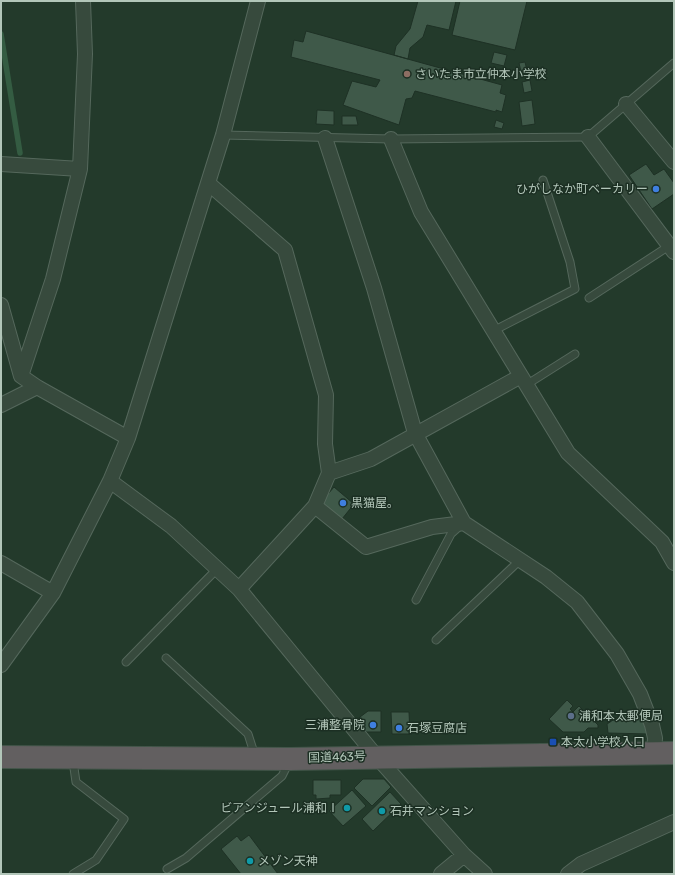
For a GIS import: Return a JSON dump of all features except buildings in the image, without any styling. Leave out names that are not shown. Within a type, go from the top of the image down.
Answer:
[{"type":"highway","name":"国道463号","points":[[1,757],[290,759],[376,756],[664,753]]},
{"type":"street","points":[[21,376],[53,279],[80,169],[85,54],[83,1]]},
{"type":"street","points":[[1,665],[53,593],[110,481],[128,438],[223,136],[258,1]]},
{"type":"street","points":[[626,104],[674,162]]},
{"type":"street","points":[[588,137],[672,249]]},
{"type":"street","points":[[326,138],[374,288],[415,433],[464,523],[519,561],[546,577],[577,602],[617,654],[640,694],[652,725],[655,738],[664,753]]},
{"type":"street","points":[[391,139],[421,212],[568,453],[662,542],[674,563]]},
{"type":"street","points":[[1,164],[80,169]]},
{"type":"street","points":[[208,183],[285,250],[326,395],[325,444],[329,473],[315,506],[239,589]]},
{"type":"street","points":[[1,305],[21,376],[37,387],[128,438]]},
{"type":"street","points":[[329,473],[371,459],[415,433],[524,380]]},
{"type":"street","points":[[1,405],[37,387]]},
{"type":"street","points":[[110,481],[171,526],[239,589],[376,756],[464,855],[485,874]]},
{"type":"street","points":[[315,506],[366,547],[432,527],[464,523]]},
{"type":"street","points":[[1,563],[53,593]]},
{"type":"street","points":[[568,874],[581,864],[674,822]]},
{"type":"street","points":[[442,874],[464,855]]},
{"type":"lane","points":[[223,136],[391,139],[588,137],[674,63]]},
{"type":"lane","points":[[493,331],[575,289],[570,262],[543,180]]},
{"type":"lane","points":[[589,298],[672,249]]},
{"type":"lane","points":[[524,380],[575,354]]},
{"type":"lane","points":[[416,600],[451,534],[464,523]]},
{"type":"lane","points":[[436,640],[519,561]]},
{"type":"lane","points":[[126,662],[218,568]]},
{"type":"lane","points":[[166,658],[248,734],[255,759]]},
{"type":"lane","points":[[72,757],[76,782],[124,819],[96,860],[73,874]]},
{"type":"lane","points":[[167,869],[186,858],[282,776],[290,759]]},
{"type":"waterway","points":[[1,34],[20,153]]},
{"type":"place","name":"さいたま市立仲本小学校","points":[[407,74]]},
{"type":"place","name":"ひがしなか町ベーカリー","points":[[656,189]]},
{"type":"place","name":"黒猫屋。","points":[[343,503]]},
{"type":"place","name":"浦和本太郵便局","points":[[571,716]]},
{"type":"place","name":"三浦整骨院","points":[[373,725]]},
{"type":"place","name":"石塚豆腐店","points":[[399,728]]},
{"type":"place","name":"本太小学校入口","points":[[553,742]]},
{"type":"place","name":"ビアンジュール浦和Ⅰ","points":[[347,808]]},
{"type":"place","name":"石井マンション","points":[[382,811]]},
{"type":"place","name":"メゾン天神","points":[[250,861]]}]
